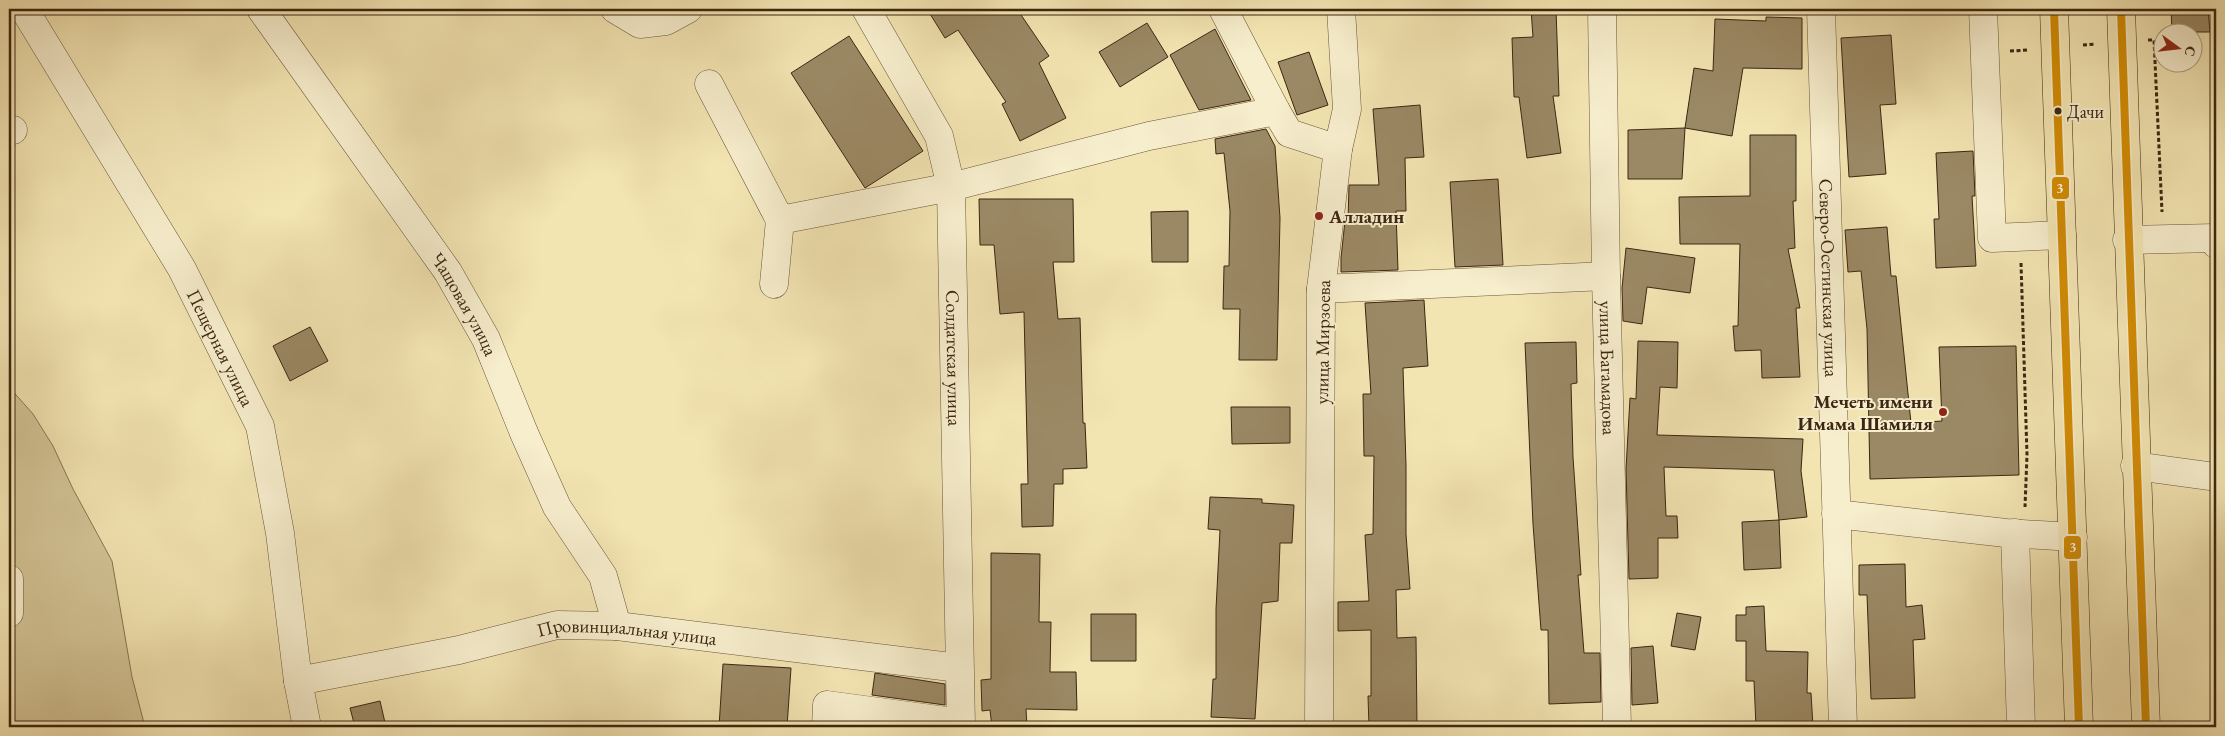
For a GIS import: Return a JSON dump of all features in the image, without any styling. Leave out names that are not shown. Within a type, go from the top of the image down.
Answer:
[{"type":"main road","points":[[2054,9],[2079,727]]},
{"type":"main road","points":[[2121,9],[2127,240],[2146,727]]},
{"type":"street","name":"Пещерная улица","points":[[24,9],[182,269],[260,426],[280,533],[298,681],[307,727]]},
{"type":"street","name":"Чащовая улица","points":[[261,9],[452,280],[486,339],[524,433],[557,507],[603,576],[617,626]]},
{"type":"street","points":[[615,9],[640,24],[666,21],[688,9]]},
{"type":"street","name":"Солдатская улица","points":[[866,9],[939,136],[951,187],[961,725]]},
{"type":"street","points":[[1223,9],[1289,133],[1338,149]]},
{"type":"street","name":"улица Мирзоева","points":[[1319,727],[1321,289],[1338,149],[1347,108],[1341,9]]},
{"type":"street","name":"улица Багамадова","points":[[1602,9],[1606,276],[1617,727]]},
{"type":"street","name":"Северо-Осетинская улица","points":[[1820,9],[1843,727]]},
{"type":"street","points":[[1983,9],[1992,238],[2062,235]]},
{"type":"street","points":[[709,84],[780,220],[774,284]]},
{"type":"street","points":[[780,220],[951,187],[1149,136],[1276,110]]},
{"type":"street","points":[[2127,240],[2216,240]]},
{"type":"street","points":[[1321,289],[1606,276]]},
{"type":"street","points":[[2135,466],[2216,477]]},
{"type":"street","points":[[1836,514],[2015,533],[2073,536]]},
{"type":"street","points":[[2015,533],[2022,727]]},
{"type":"street","points":[[9,579],[9,612]]},
{"type":"street","name":"Провинциальная улица","points":[[298,681],[459,650],[558,625],[617,626],[959,668]]},
{"type":"street","points":[[826,727],[826,705],[961,725]]},
{"type":"path","points":[[2155,72],[2159,180],[2164,240]]},
{"type":"path","points":[[2015,533],[2025,508],[2027,455],[2020,237]]},
{"type":"shaded area","points":[[9,387],[33,414],[53,446],[73,489],[112,561],[132,677],[145,727],[9,727]]},
{"type":"building","points":[[927,9],[1017,9],[1049,56],[1039,63],[1066,118],[1020,141],[1002,104],[1006,102],[958,30],[945,38]]},
{"type":"building","points":[[1531,9],[1556,9],[1559,96],[1553,96],[1561,153],[1527,158],[1519,97],[1514,97],[1512,38],[1533,37]]},
{"type":"building","points":[[2171,9],[2208,9],[2210,32],[2202,32],[2202,22],[2172,22]]},
{"type":"building","points":[[1766,17],[1802,18],[1802,69],[1743,68],[1732,136],[1685,128],[1694,68],[1713,71],[1715,19],[1766,21]]},
{"type":"building","points":[[1147,23],[1168,57],[1120,87],[1099,52]]},
{"type":"building","points":[[1215,29],[1251,100],[1199,110],[1170,55]]},
{"type":"building","points":[[1891,35],[1896,104],[1880,105],[1886,174],[1849,177],[1841,38]]},
{"type":"building","points":[[849,36],[923,151],[865,188],[791,73]]},
{"type":"building","points":[[1309,52],[1328,105],[1297,115],[1278,62]]},
{"type":"building","points":[[1420,105],[1424,157],[1405,158],[1406,211],[1396,211],[1398,270],[1341,272],[1345,221],[1348,221],[1349,185],[1379,185],[1373,109]]},
{"type":"building","points":[[1685,128],[1682,179],[1628,179],[1628,130]]},
{"type":"building","points":[[1266,129],[1275,146],[1280,218],[1277,360],[1239,360],[1240,309],[1223,309],[1224,266],[1229,266],[1230,211],[1224,153],[1216,154],[1215,139]]},
{"type":"building","points":[[1750,135],[1796,135],[1796,201],[1793,201],[1795,248],[1788,249],[1800,308],[1796,308],[1800,377],[1762,378],[1761,350],[1735,351],[1733,326],[1738,326],[1740,244],[1680,244],[1679,197],[1750,196]]},
{"type":"building","points":[[1973,151],[1975,196],[1972,196],[1976,266],[1936,268],[1934,219],[1939,219],[1936,153]]},
{"type":"building","points":[[1498,179],[1503,265],[1455,267],[1450,182]]},
{"type":"building","points":[[979,199],[1073,199],[1074,262],[1053,262],[1058,319],[1080,318],[1083,423],[1085,423],[1087,468],[1063,469],[1063,484],[1054,484],[1053,526],[1022,527],[1021,484],[1028,484],[1024,312],[1000,314],[994,245],[980,245]]},
{"type":"building","points":[[1188,211],[1188,262],[1152,262],[1151,212]]},
{"type":"building","name":"Мечеть имени Имама Шамиля","points":[[1887,227],[1891,276],[1896,276],[1911,423],[1942,421],[1939,347],[2016,346],[2019,475],[1870,479],[1867,329],[1861,271],[1848,272],[1845,230]]},
{"type":"building","points":[[1626,248],[1695,258],[1690,293],[1647,287],[1642,324],[1623,321],[1622,288]]},
{"type":"building","points":[[1424,300],[1428,366],[1403,368],[1406,534],[1410,589],[1396,590],[1397,638],[1416,637],[1417,727],[1369,727],[1368,696],[1371,696],[1371,630],[1338,631],[1338,602],[1369,601],[1365,535],[1373,534],[1374,456],[1364,456],[1363,394],[1371,394],[1365,303]]},
{"type":"building","points":[[310,327],[328,361],[290,381],[273,346]]},
{"type":"building","points":[[1638,341],[1678,342],[1677,388],[1660,387],[1657,435],[1803,439],[1801,471],[1807,517],[1779,520],[1774,470],[1664,467],[1666,516],[1677,516],[1678,538],[1658,538],[1658,578],[1629,579],[1626,469],[1630,398],[1636,399]]},
{"type":"building","points":[[1576,342],[1577,383],[1571,384],[1573,457],[1581,575],[1578,575],[1584,653],[1600,653],[1601,702],[1549,704],[1548,630],[1541,630],[1533,524],[1525,343]]},
{"type":"building","points":[[1231,407],[1290,407],[1290,443],[1232,444]]},
{"type":"building","points":[[1210,497],[1262,499],[1262,503],[1294,505],[1292,543],[1280,543],[1278,601],[1262,603],[1255,719],[1211,717],[1213,679],[1216,679],[1216,609],[1220,530],[1208,529]]},
{"type":"building","points":[[1779,520],[1781,568],[1744,570],[1742,522]]},
{"type":"building","points":[[991,553],[1040,554],[1039,622],[1051,622],[1050,672],[1076,672],[1077,710],[1026,709],[1027,727],[992,727],[990,710],[982,711],[981,680],[991,679]]},
{"type":"building","points":[[1905,564],[1906,607],[1922,605],[1925,639],[1913,640],[1915,698],[1871,699],[1867,595],[1859,595],[1859,565]]},
{"type":"building","points":[[1764,606],[1766,651],[1808,652],[1807,693],[1811,693],[1813,727],[1756,727],[1754,681],[1746,681],[1746,641],[1736,641],[1736,615],[1746,615],[1746,607]]},
{"type":"building","points":[[1677,613],[1701,617],[1695,650],[1671,646]]},
{"type":"building","points":[[1091,614],[1136,614],[1136,661],[1091,661]]},
{"type":"building","points":[[1653,646],[1658,703],[1632,705],[1631,648]]},
{"type":"building","points":[[723,664],[791,668],[787,727],[719,727]]},
{"type":"building","points":[[875,673],[945,684],[945,705],[872,695]]},
{"type":"building","points":[[380,701],[386,727],[355,727],[350,708]]},
{"type":"transit line","name":"3","points":[[2054,9],[2079,727]]},
{"type":"transit line","name":"3","points":[[2121,9],[2146,727]]},
{"type":"place","name":"Дачи","points":[[2058,111]]},
{"type":"place","name":"Алладин","points":[[1319,216]]},
{"type":"place","name":"Мечеть имени Имама Шамиля","points":[[1943,412]]}]
